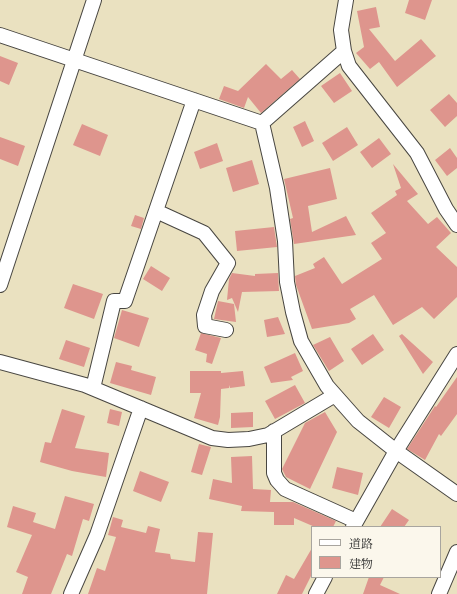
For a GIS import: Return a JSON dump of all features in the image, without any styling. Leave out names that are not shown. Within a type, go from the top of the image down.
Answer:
[{"type":"street","points":[[0,285],[94,0]]},
{"type":"street","points":[[346,0],[341,30],[344,51],[349,66],[417,153],[446,209],[457,225]]},
{"type":"street","points":[[0,35],[262,122]]},
{"type":"street","points":[[262,122],[344,51]]},
{"type":"street","points":[[93,388],[114,301],[125,301],[194,100]]},
{"type":"street","points":[[262,122],[277,188],[285,241],[287,282],[293,312],[302,341],[327,386],[358,421],[396,451],[457,494]]},
{"type":"street","points":[[156,211],[204,233],[228,263],[212,291],[204,315],[205,326],[226,330]]},
{"type":"street","points":[[274,431],[274,473],[277,480],[285,489],[355,524],[396,451],[457,354]]},
{"type":"street","points":[[0,362],[93,388],[212,438],[228,440],[249,439],[274,431],[335,395]]},
{"type":"street","points":[[71,594],[97,536],[141,408]]},
{"type":"street","points":[[439,594],[457,552]]},
{"type":"street","points":[[316,594],[324,578]]},
{"type":"building","points":[[409,0],[432,0],[425,20],[405,13]]},
{"type":"building","points":[[376,7],[380,27],[369,29],[395,61],[421,39],[436,56],[397,87],[379,62],[370,69],[356,53],[364,47],[357,11]]},
{"type":"building","points":[[0,56],[18,63],[9,85],[0,81]]},
{"type":"building","points":[[266,64],[281,79],[292,70],[300,79],[261,113],[248,97],[244,108],[219,99],[224,86],[238,91]]},
{"type":"building","points":[[340,73],[352,91],[334,103],[321,86]]},
{"type":"building","points":[[449,94],[457,103],[457,116],[445,127],[430,110]]},
{"type":"building","points":[[305,121],[314,141],[302,147],[293,127]]},
{"type":"building","points":[[82,124],[108,135],[100,156],[73,145]]},
{"type":"building","points":[[347,127],[358,145],[333,161],[322,143]]},
{"type":"building","points":[[0,137],[25,146],[18,166],[0,159]]},
{"type":"building","points":[[379,138],[391,154],[372,168],[360,152]]},
{"type":"building","points":[[217,143],[223,161],[200,169],[194,152]]},
{"type":"building","points":[[450,148],[457,158],[457,168],[447,176],[435,160]]},
{"type":"building","points":[[252,160],[259,184],[233,192],[226,168]]},
{"type":"building","points":[[393,164],[418,194],[407,201],[428,224],[437,217],[451,233],[436,247],[457,267],[457,297],[434,319],[422,307],[393,325],[374,295],[350,309],[356,319],[349,323],[312,329],[296,285],[295,276],[315,268],[313,264],[324,257],[342,284],[382,259],[371,243],[386,233],[371,213],[397,195],[395,191],[401,188]]},
{"type":"building","points":[[330,168],[337,199],[308,206],[312,232],[346,216],[356,235],[294,244],[290,219],[293,218],[284,179]]},
{"type":"building","points":[[135,215],[144,218],[141,229],[131,226]]},
{"type":"building","points":[[274,227],[277,247],[237,251],[235,231]]},
{"type":"building","points":[[151,266],[170,278],[162,291],[143,279]]},
{"type":"building","points":[[232,273],[255,276],[255,274],[278,273],[279,291],[242,292],[238,312],[232,298],[227,300],[229,279]]},
{"type":"building","points":[[73,284],[103,294],[94,319],[64,308]]},
{"type":"building","points":[[218,301],[234,304],[236,322],[214,319]]},
{"type":"building","points":[[122,310],[149,318],[139,347],[114,338]]},
{"type":"building","points":[[278,317],[285,334],[267,337],[264,320]]},
{"type":"building","points":[[201,333],[221,338],[212,364],[206,362],[207,354],[195,350]]},
{"type":"building","points":[[373,334],[384,350],[362,365],[351,349]]},
{"type":"building","points":[[402,334],[433,362],[423,374],[399,336]]},
{"type":"building","points":[[330,337],[344,361],[329,371],[313,345]]},
{"type":"building","points":[[66,340],[90,348],[84,367],[59,359]]},
{"type":"building","points":[[295,353],[303,371],[291,377],[293,380],[271,383],[264,367]]},
{"type":"building","points":[[116,362],[132,366],[131,370],[156,377],[151,395],[110,383]]},
{"type":"building","points":[[190,371],[221,371],[221,373],[243,371],[245,386],[230,388],[230,385],[229,388],[221,389],[220,417],[218,425],[194,418],[201,393],[190,393]]},
{"type":"building","points":[[457,377],[457,414],[441,436],[439,434],[425,460],[407,449],[435,406],[436,407]]},
{"type":"building","points":[[295,385],[305,403],[275,419],[265,401]]},
{"type":"building","points":[[384,397],[401,407],[389,428],[371,417]]},
{"type":"building","points":[[62,409],[85,416],[75,448],[109,453],[106,477],[72,471],[40,462],[45,442],[51,443]]},
{"type":"building","points":[[110,409],[122,412],[119,426],[107,423]]},
{"type":"building","points":[[253,412],[253,427],[231,428],[231,413]]},
{"type":"building","points":[[325,412],[337,432],[310,489],[286,477],[282,469],[305,423]]},
{"type":"building","points":[[199,444],[211,447],[202,475],[191,472]]},
{"type":"building","points":[[252,456],[253,489],[271,490],[270,502],[293,502],[336,521],[334,526],[313,526],[294,518],[294,525],[274,525],[274,512],[241,511],[242,506],[209,499],[213,479],[232,483],[231,457]]},
{"type":"building","points":[[337,467],[363,473],[358,495],[332,488]]},
{"type":"building","points":[[140,471],[169,482],[161,502],[133,491]]},
{"type":"building","points":[[65,496],[94,504],[89,521],[83,519],[72,556],[67,554],[51,594],[22,594],[28,577],[16,572],[32,535],[7,527],[13,506],[36,513],[33,522],[55,529]]},
{"type":"building","points":[[392,509],[409,520],[405,526],[381,526]]},
{"type":"building","points":[[113,517],[123,520],[121,527],[146,533],[148,526],[160,529],[155,552],[170,554],[171,559],[195,562],[198,532],[213,533],[207,594],[88,594],[97,568],[105,571],[116,537],[108,535]]},
{"type":"building","points":[[311,550],[311,576],[302,594],[277,594],[286,575],[294,579]]},
{"type":"building","points":[[369,578],[384,578],[380,585],[400,594],[363,594]]}]
